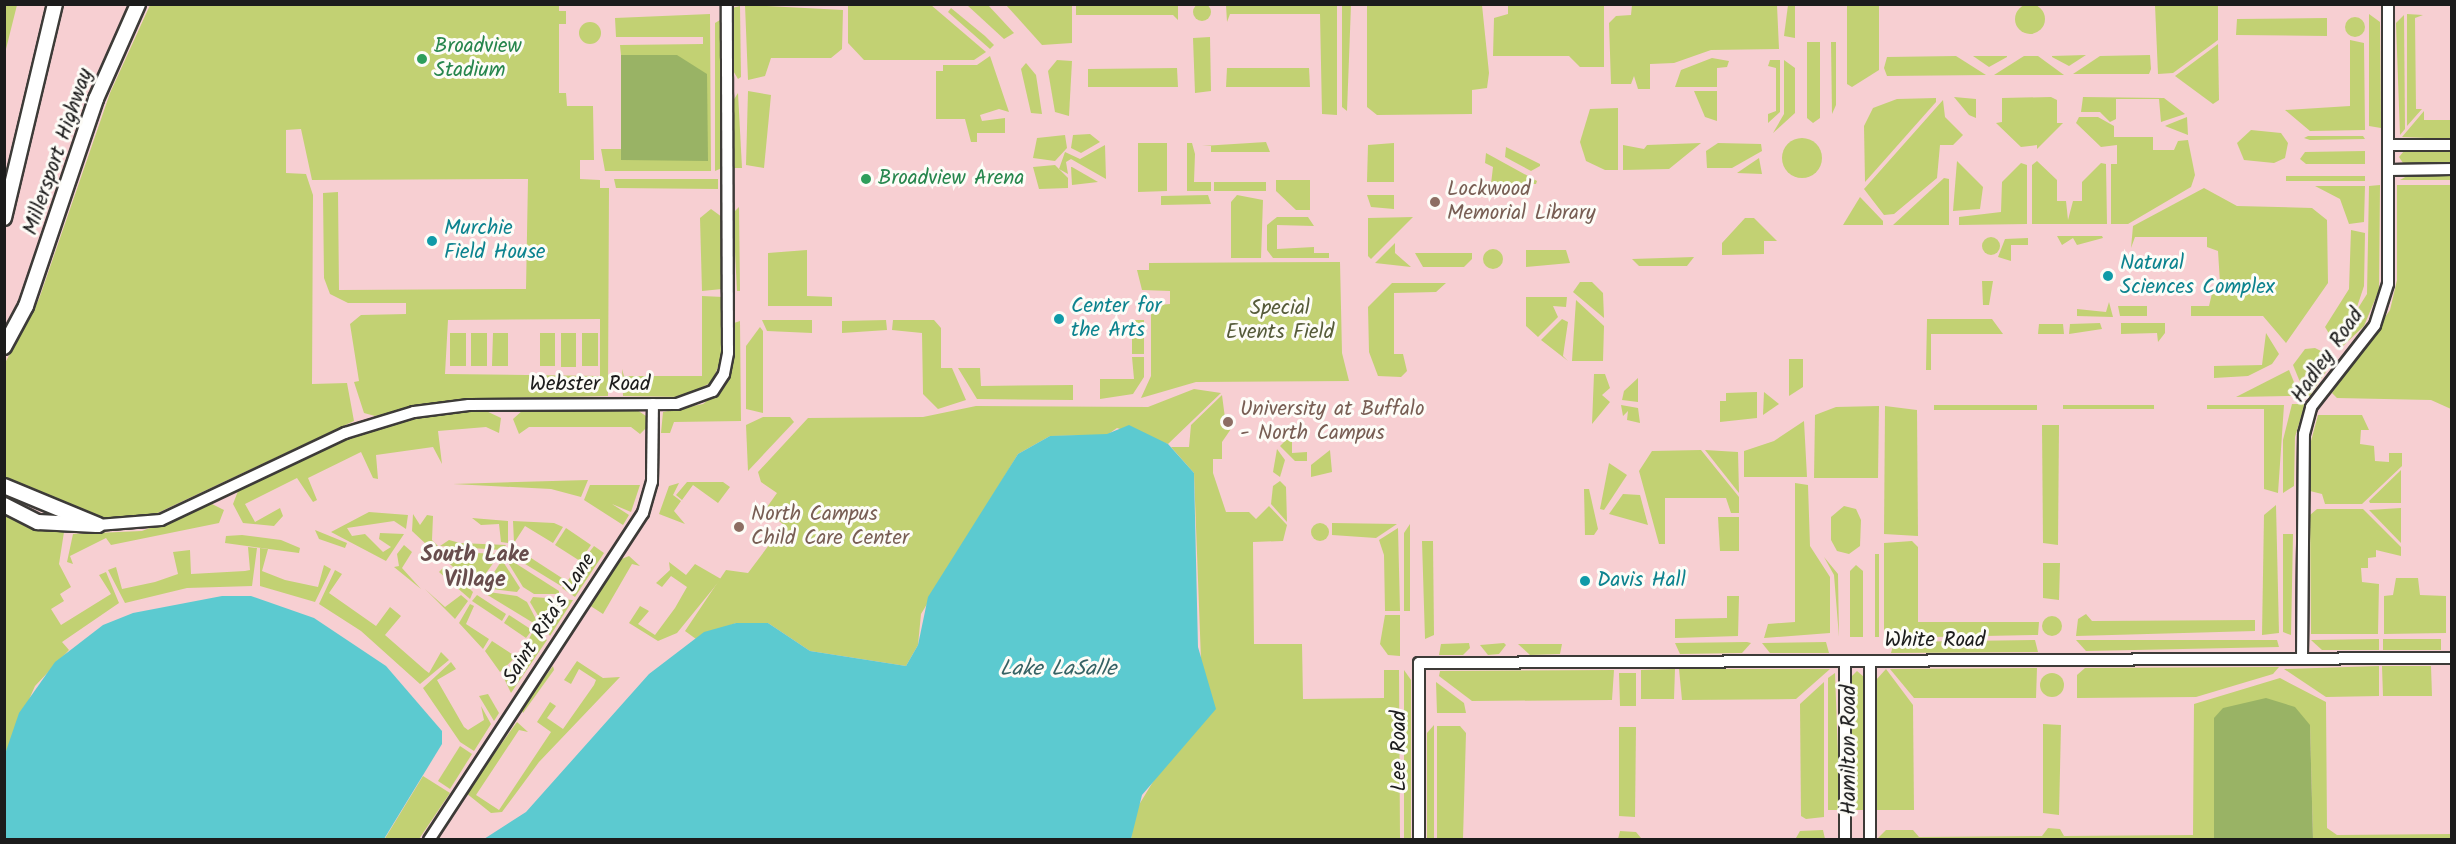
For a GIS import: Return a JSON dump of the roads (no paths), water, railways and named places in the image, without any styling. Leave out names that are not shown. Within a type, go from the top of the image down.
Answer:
[{"type":"main road","name":"Millersport Highway","points":[[4,218],[55,4]]},
{"type":"main road","name":"Millersport Highway","points":[[4,347],[26,306],[96,99],[138,4]]},
{"type":"main road","points":[[4,486],[98,525]]},
{"type":"main road","points":[[4,505],[38,522],[81,528],[98,525]]},
{"type":"street","name":"Webster Road","points":[[98,525],[161,520],[345,433],[414,412],[469,405],[653,404],[706,396],[728,363],[727,4]]},
{"type":"street","name":"Hadley Road","points":[[2302,658],[2304,434],[2311,407],[2375,325],[2386,299],[2389,170],[2388,4]]},
{"type":"street","points":[[2389,145],[2451,145]]},
{"type":"street","points":[[2389,170],[2451,169]]},
{"type":"street","name":"Saint Rita's Lane","points":[[429,840],[643,513],[652,482],[653,404]]},
{"type":"street","name":"White Road","points":[[1419,663],[2451,658]]},
{"type":"street","name":"Hamilton Road","points":[[1845,661],[1845,840]]},
{"type":"street","name":"Hamilton Road","points":[[1870,661],[1870,840]]},
{"type":"street","name":"Lee Road","points":[[1419,663],[1419,840]]},
{"type":"water","name":"Lake LaSalle","points":[[1129,425],[1168,444],[1194,473],[1198,647],[1216,709],[1142,795],[1131,839],[484,839],[526,812],[649,674],[704,632],[736,623],[768,623],[810,651],[906,666],[918,645],[928,597],[1018,454],[1050,436],[1107,434]]},
{"type":"water","points":[[222,596],[251,596],[314,618],[386,666],[442,731],[442,744],[384,839],[5,839],[5,754],[19,713],[55,662],[103,625],[133,613]]},
{"type":"place","name":"Broadview Stadium","points":[[422,59]]},
{"type":"place","name":"Broadview Arena","points":[[866,179]]},
{"type":"place","name":"Lockwood Memorial Library","points":[[1435,202]]},
{"type":"place","name":"Murchie Field House","points":[[432,241]]},
{"type":"place","name":"Natural Sciences Complex","points":[[2108,276]]},
{"type":"place","name":"Center for the Arts","points":[[1059,319]]},
{"type":"place","name":"University at Buffalo - North Campus","points":[[1228,422]]},
{"type":"place","name":"North Campus Child Care Center","points":[[739,527]]},
{"type":"place","name":"Davis Hall","points":[[1585,581]]},
{"type":"district","name":"South Lake Village","points":[[475,568]]},
{"type":"park label","name":"Special Events Field","points":[[1280,321]]}]
